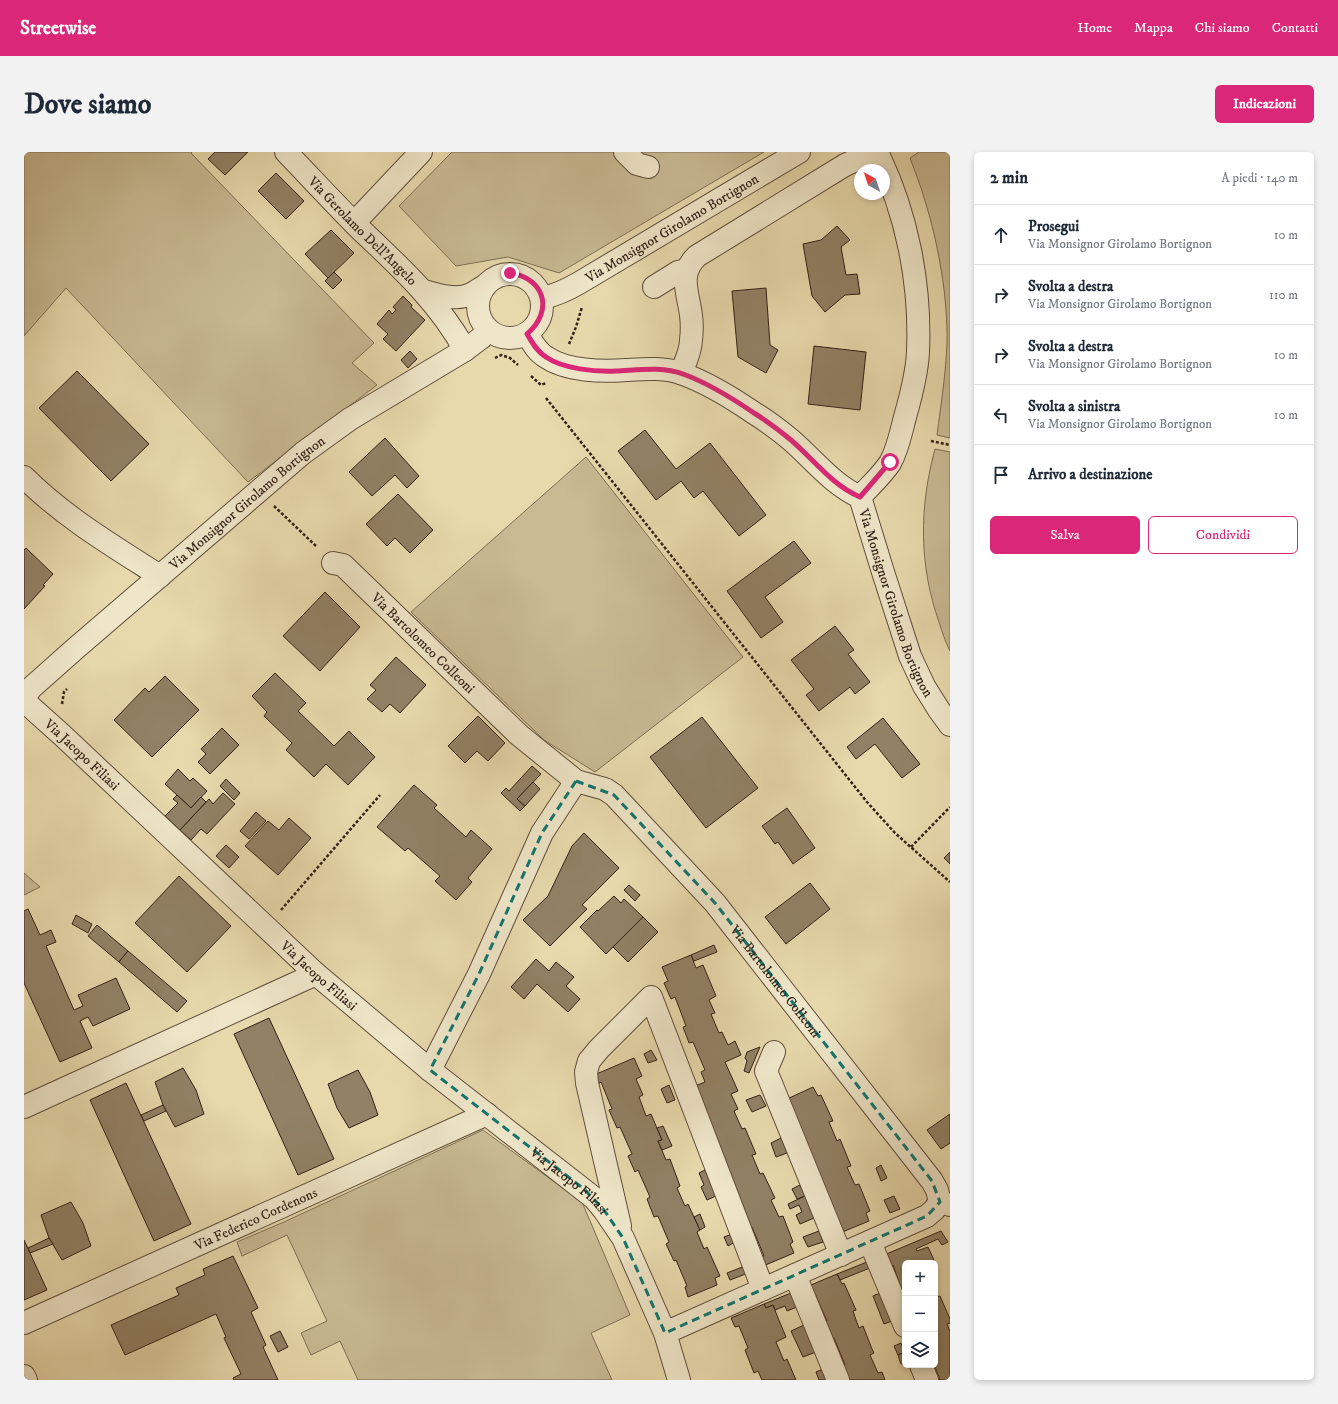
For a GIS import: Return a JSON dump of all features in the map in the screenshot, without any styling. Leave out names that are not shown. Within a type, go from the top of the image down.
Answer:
[{"type":"street","name":"Via Gerolamo Dell'Angelo","points":[[286,152],[354,223],[424,291],[447,320],[466,350]]},
{"type":"street","points":[[354,223],[421,152]]},
{"type":"street","points":[[625,152],[637,164],[648,167]]},
{"type":"street","name":"Via Monsignor Girolamo Bortignon","points":[[543,298],[558,294],[579,283],[799,152]]},
{"type":"street","points":[[681,373],[691,342],[691,315],[685,282],[687,270],[691,262],[697,256],[845,165],[873,152]]},
{"type":"street","name":"Via Monsignor Girolamo Bortignon","points":[[860,497],[890,462],[898,443],[912,393],[918,353],[918,314],[914,271],[908,240],[890,178],[877,152]]},
{"type":"street","points":[[654,287],[678,272],[687,270]]},
{"type":"street","points":[[510,273],[520,275],[528,279],[536,286],[543,298],[542,312],[539,320],[534,328],[527,334],[519,337],[511,338],[495,335],[488,330],[478,313],[480,294],[492,279],[500,275],[510,273]]},
{"type":"street","name":"Via Gerolamo Dell'Angelo","points":[[424,291],[446,296],[459,297],[470,295],[485,286]]},
{"type":"street","name":"Via Monsignor Girolamo Bortignon","points":[[24,698],[31,688],[76,648],[303,453],[350,419],[466,350],[481,338],[488,330]]},
{"type":"street","name":"Via Monsignor Girolamo Bortignon","points":[[527,334],[533,345],[546,357],[571,367],[614,371],[642,369],[660,370],[681,373],[706,384],[778,428],[836,483],[849,492],[860,497],[910,656],[924,686],[950,725]]},
{"type":"street","points":[[24,477],[41,494],[98,537],[160,576]]},
{"type":"street","name":"Via Bartolomeo Colleoni","points":[[333,562],[342,565],[519,735],[576,782],[605,789],[614,795],[715,903],[932,1181],[945,1204]]},
{"type":"street","name":"Via Jacopo Filiasi","points":[[24,701],[62,734],[267,926],[316,974],[430,1070],[594,1198],[623,1238],[665,1333],[679,1380]]},
{"type":"street","points":[[430,1070],[478,974],[542,833],[576,782]]},
{"type":"street","points":[[24,1107],[316,974]]},
{"type":"street","name":"Via Jacopo Filiasi","points":[[623,1238],[589,1091],[586,1072],[589,1061],[651,997],[763,1289]]},
{"type":"street","points":[[774,1052],[766,1070],[841,1255]]},
{"type":"street","name":"Via Federico Cordenons","points":[[24,1323],[487,1114]]},
{"type":"street","points":[[665,1333],[927,1216],[945,1204]]},
{"type":"street","points":[[870,1242],[902,1319]]},
{"type":"street","points":[[795,1275],[838,1380]]},
{"type":"street","points":[[922,1368],[927,1380]]},
{"type":"street","points":[[24,1376],[26,1380]]},
{"type":"path","points":[[490,360],[501,355],[510,358],[524,370]]},
{"type":"path","points":[[529,375],[541,385],[551,381]]},
{"type":"path","points":[[546,398],[867,802],[911,847],[950,882]]},
{"type":"path","points":[[931,441],[950,445]]},
{"type":"path","points":[[272,504],[333,562]]},
{"type":"path","points":[[62,706],[64,692],[68,688]]},
{"type":"path","points":[[267,926],[380,795]]},
{"type":"path","points":[[911,847],[950,807]]},
{"type":"highlighted area","points":[[576,781],[614,795],[715,903],[932,1181],[940,1202],[927,1216],[665,1333],[623,1238],[604,1210],[584,1189],[430,1070],[479,974],[542,833]]},
{"type":"shaded area","points":[[24,152],[192,152],[191,153],[374,343],[352,363],[377,385],[248,482],[66,288],[24,336]]},
{"type":"shaded area","points":[[452,152],[764,152],[559,273],[508,257],[456,266],[399,206]]},
{"type":"shaded area","points":[[919,152],[950,152],[950,438],[937,435],[947,342],[946,307],[938,252],[930,217],[910,158]]},
{"type":"shaded area","points":[[935,449],[950,452],[950,651],[942,633],[932,601],[925,558],[924,515],[926,493]]},
{"type":"shaded area","points":[[586,457],[743,657],[595,772],[544,740],[411,612]]},
{"type":"shaded area","points":[[24,873],[40,887],[24,895]]},
{"type":"shaded area","points":[[483,1130],[582,1202],[630,1315],[591,1333],[612,1380],[358,1380],[340,1341],[311,1355],[301,1333],[327,1321],[287,1235],[242,1256],[237,1242],[284,1222]]},
{"type":"building","points":[[215,152],[248,152],[225,175],[208,159]]},
{"type":"building","points":[[276,173],[304,201],[286,219],[258,191]]},
{"type":"building","points":[[837,226],[850,240],[841,247],[846,275],[857,274],[860,294],[845,295],[825,312],[812,296],[803,244],[821,240]]},
{"type":"building","points":[[331,230],[354,253],[328,278],[305,254]]},
{"type":"building","points":[[334,272],[342,280],[333,289],[325,281]]},
{"type":"building","points":[[766,288],[770,345],[778,350],[766,373],[738,357],[732,291]]},
{"type":"building","points":[[403,296],[412,305],[411,307],[425,320],[396,351],[383,339],[388,334],[377,324],[389,310],[392,314],[396,310],[393,307]]},
{"type":"building","points":[[814,346],[866,352],[860,410],[808,404]]},
{"type":"building","points":[[410,351],[417,359],[408,368],[401,360]]},
{"type":"building","points":[[77,371],[149,444],[111,481],[39,408]]},
{"type":"building","points":[[645,430],[676,469],[710,443],[766,515],[739,536],[703,491],[694,498],[681,481],[656,500],[618,451]]},
{"type":"building","points":[[385,438],[419,476],[407,488],[395,475],[372,496],[349,472]]},
{"type":"building","points":[[398,494],[433,530],[410,553],[395,538],[387,546],[366,524]]},
{"type":"building","points":[[794,541],[811,563],[765,597],[783,622],[761,638],[727,591]]},
{"type":"building","points":[[26,548],[53,574],[43,585],[45,586],[24,609],[24,550]]},
{"type":"building","points":[[325,592],[360,627],[320,671],[283,636]]},
{"type":"building","points":[[835,626],[854,650],[848,654],[870,682],[855,694],[850,687],[819,711],[806,695],[814,689],[791,660]]},
{"type":"building","points":[[396,657],[426,685],[400,713],[390,704],[382,712],[367,699],[376,690],[370,685]]},
{"type":"building","points":[[275,673],[306,703],[298,711],[334,746],[349,731],[375,757],[348,785],[326,764],[314,777],[286,750],[292,743],[264,716],[267,712],[252,696]]},
{"type":"building","points":[[165,676],[199,710],[152,757],[114,720],[145,688],[149,692]]},
{"type":"building","points":[[478,716],[505,743],[488,761],[477,751],[465,763],[448,746]]},
{"type":"building","points":[[702,717],[758,788],[706,828],[650,757]]},
{"type":"building","points":[[883,718],[920,764],[902,778],[875,744],[856,759],[847,747]]},
{"type":"building","points":[[222,728],[239,745],[210,774],[198,762],[206,754],[201,749]]},
{"type":"building","points":[[532,766],[541,774],[517,799],[525,806],[520,811],[501,793],[506,788],[509,791]]},
{"type":"building","points":[[178,769],[190,781],[193,778],[207,791],[191,808],[165,784]]},
{"type":"building","points":[[226,779],[240,793],[234,800],[220,786]]},
{"type":"building","points":[[533,782],[540,789],[525,806],[517,799]]},
{"type":"building","points":[[414,785],[437,805],[434,808],[466,837],[471,830],[492,849],[468,878],[472,882],[456,900],[435,881],[440,876],[408,848],[405,851],[377,827]]},
{"type":"building","points":[[223,793],[235,804],[207,834],[201,829],[191,840],[180,830],[209,799],[213,804]]},
{"type":"building","points":[[177,795],[191,808],[201,797],[206,802],[180,830],[165,816],[178,803],[173,799]]},
{"type":"building","points":[[787,808],[815,848],[793,864],[778,842],[775,844],[762,826]]},
{"type":"building","points":[[256,812],[266,821],[249,839],[240,831]]},
{"type":"building","points":[[289,818],[311,838],[278,875],[245,846],[268,821],[279,830]]},
{"type":"building","points":[[584,833],[619,868],[582,905],[587,909],[550,946],[523,920],[548,896],[572,846]]},
{"type":"building","points":[[226,845],[239,857],[229,868],[216,856]]},
{"type":"building","points":[[950,852],[950,864],[944,858]]},
{"type":"building","points":[[179,876],[231,926],[187,972],[135,923]]},
{"type":"building","points":[[810,883],[830,909],[786,944],[765,917]]},
{"type":"building","points":[[629,885],[640,895],[635,901],[624,890]]},
{"type":"building","points":[[614,896],[621,903],[624,899],[643,917],[606,954],[580,927]]},
{"type":"building","points":[[28,909],[40,935],[51,930],[56,942],[46,946],[74,1010],[83,1006],[78,995],[116,978],[130,1009],[93,1026],[88,1017],[80,1021],[92,1048],[60,1062],[24,983],[24,911]]},
{"type":"building","points":[[76,915],[92,924],[88,933],[72,924]]},
{"type":"building","points":[[643,917],[658,932],[628,962],[613,947]]},
{"type":"building","points":[[97,925],[128,951],[119,962],[88,936]]},
{"type":"building","points":[[714,945],[717,952],[694,961],[691,955]]},
{"type":"building","points":[[128,951],[187,1001],[177,1012],[119,962]]},
{"type":"building","points":[[691,955],[696,968],[703,965],[716,996],[709,1000],[715,1013],[711,1014],[719,1033],[722,1032],[728,1045],[735,1041],[741,1055],[725,1062],[738,1091],[731,1094],[738,1109],[734,1111],[742,1129],[745,1128],[756,1154],[752,1155],[760,1174],[763,1173],[775,1198],[771,1200],[779,1217],[783,1216],[793,1242],[790,1244],[794,1253],[763,1266],[760,1257],[764,1256],[752,1227],[748,1229],[742,1213],[745,1212],[734,1184],[690,1088],[705,1082],[701,1072],[705,1070],[693,1042],[689,1043],[683,1027],[686,1026],[675,997],[671,999],[664,983],[668,981],[662,967]]},
{"type":"building","points":[[536,959],[549,971],[556,962],[574,977],[566,986],[580,999],[568,1012],[537,984],[524,999],[511,987]]},
{"type":"building","points":[[269,1018],[334,1159],[298,1175],[234,1034]]},
{"type":"building","points":[[760,1047],[749,1073],[744,1071],[747,1061],[745,1058],[747,1052]]},
{"type":"building","points":[[651,1050],[657,1060],[648,1063],[644,1054]]},
{"type":"building","points":[[634,1058],[642,1076],[636,1079],[643,1095],[639,1097],[646,1116],[651,1114],[662,1140],[658,1141],[666,1160],[670,1159],[680,1186],[677,1188],[685,1206],[688,1204],[700,1230],[697,1232],[704,1249],[707,1247],[720,1276],[715,1278],[717,1285],[688,1297],[685,1287],[687,1286],[676,1260],[674,1261],[666,1244],[669,1242],[658,1216],[654,1217],[647,1199],[650,1197],[638,1170],[635,1172],[628,1156],[632,1154],[620,1127],[617,1128],[609,1110],[612,1109],[601,1082],[598,1084],[594,1075]]},
{"type":"building","points":[[183,1068],[196,1090],[204,1114],[175,1127],[163,1105],[155,1082]]},
{"type":"building","points":[[358,1070],[370,1092],[378,1115],[349,1128],[337,1108],[328,1084]]},
{"type":"building","points":[[126,1083],[191,1224],[154,1241],[90,1100]]},
{"type":"building","points":[[669,1085],[675,1100],[667,1103],[661,1089]]},
{"type":"building","points":[[813,1087],[818,1096],[821,1095],[833,1121],[829,1122],[837,1141],[840,1139],[851,1166],[847,1167],[855,1185],[859,1184],[870,1211],[866,1213],[869,1221],[840,1233],[785,1100]]},
{"type":"building","points":[[760,1095],[766,1106],[752,1112],[746,1100]]},
{"type":"building","points":[[163,1105],[166,1111],[144,1121],[141,1115]]},
{"type":"building","points":[[950,1114],[950,1143],[941,1149],[927,1130]]},
{"type":"building","points":[[663,1126],[672,1146],[662,1150],[658,1141],[662,1140],[657,1128]]},
{"type":"building","points":[[781,1138],[787,1153],[776,1157],[771,1143]]},
{"type":"building","points":[[881,1165],[887,1178],[881,1181],[876,1168]]},
{"type":"building","points":[[705,1170],[716,1196],[707,1200],[701,1187],[704,1185],[699,1173]]},
{"type":"building","points":[[800,1185],[805,1196],[797,1199],[792,1189]]},
{"type":"building","points":[[805,1196],[814,1218],[800,1224],[796,1215],[802,1212],[799,1205],[790,1209],[788,1204]]},
{"type":"building","points":[[894,1196],[900,1209],[890,1213],[884,1200]]},
{"type":"building","points":[[71,1202],[83,1223],[91,1246],[62,1260],[49,1238],[41,1215]]},
{"type":"building","points":[[700,1214],[705,1227],[700,1230],[694,1217]]},
{"type":"building","points":[[819,1231],[823,1242],[808,1247],[803,1237]]},
{"type":"building","points":[[941,1231],[948,1242],[942,1245],[938,1239],[916,1249],[917,1251],[928,1247],[934,1260],[902,1260],[902,1299],[895,1284],[899,1282],[893,1265],[889,1267],[884,1255]]},
{"type":"building","points":[[732,1234],[735,1242],[728,1246],[724,1237]]},
{"type":"building","points":[[49,1238],[53,1244],[30,1253],[28,1248]]},
{"type":"building","points":[[24,1240],[47,1290],[24,1300]]},
{"type":"building","points":[[233,1256],[258,1308],[251,1312],[266,1345],[263,1347],[278,1380],[234,1380],[233,1378],[241,1374],[224,1338],[226,1337],[216,1314],[125,1355],[111,1325],[179,1295],[176,1288],[205,1275],[203,1269]]},
{"type":"building","points":[[867,1262],[870,1268],[840,1280],[837,1274]]},
{"type":"building","points":[[745,1266],[748,1273],[730,1280],[727,1273]]},
{"type":"building","points":[[837,1274],[842,1284],[844,1283],[856,1310],[853,1311],[859,1328],[863,1326],[874,1353],[870,1355],[878,1373],[882,1372],[885,1380],[847,1380],[841,1367],[845,1365],[834,1338],[830,1339],[823,1322],[827,1321],[815,1294],[810,1296],[806,1287]]},
{"type":"building","points":[[791,1293],[797,1307],[787,1311],[785,1306],[775,1310],[773,1305],[766,1308],[764,1304]]},
{"type":"building","points":[[880,1293],[892,1321],[884,1324],[873,1296]]},
{"type":"building","points":[[938,1296],[940,1296],[950,1319],[950,1323],[947,1324],[950,1331],[950,1380],[938,1380],[940,1379],[935,1368],[938,1368]]},
{"type":"building","points":[[764,1304],[766,1308],[773,1305],[786,1337],[776,1342],[784,1361],[787,1359],[796,1380],[762,1380],[758,1371],[754,1373],[745,1350],[748,1348],[739,1326],[735,1327],[731,1318]]},
{"type":"building","points":[[804,1325],[816,1352],[803,1357],[791,1331]]},
{"type":"building","points":[[280,1331],[288,1347],[278,1352],[270,1336]]},
{"type":"building","points":[[901,1343],[902,1353],[898,1355],[894,1346]]},
{"type":"building","points":[[902,1353],[902,1364],[901,1364],[898,1355]]},
{"type":"building","points":[[823,1369],[828,1380],[819,1380],[816,1372]]},
{"type":"route","points":[[510,273],[520,275],[528,279],[536,286],[543,298],[542,312],[539,320],[534,328],[527,334],[533,345],[546,357],[571,367],[585,369],[614,371],[642,369],[681,373],[706,384],[778,428],[836,483],[849,492],[860,497],[890,462]]}]
